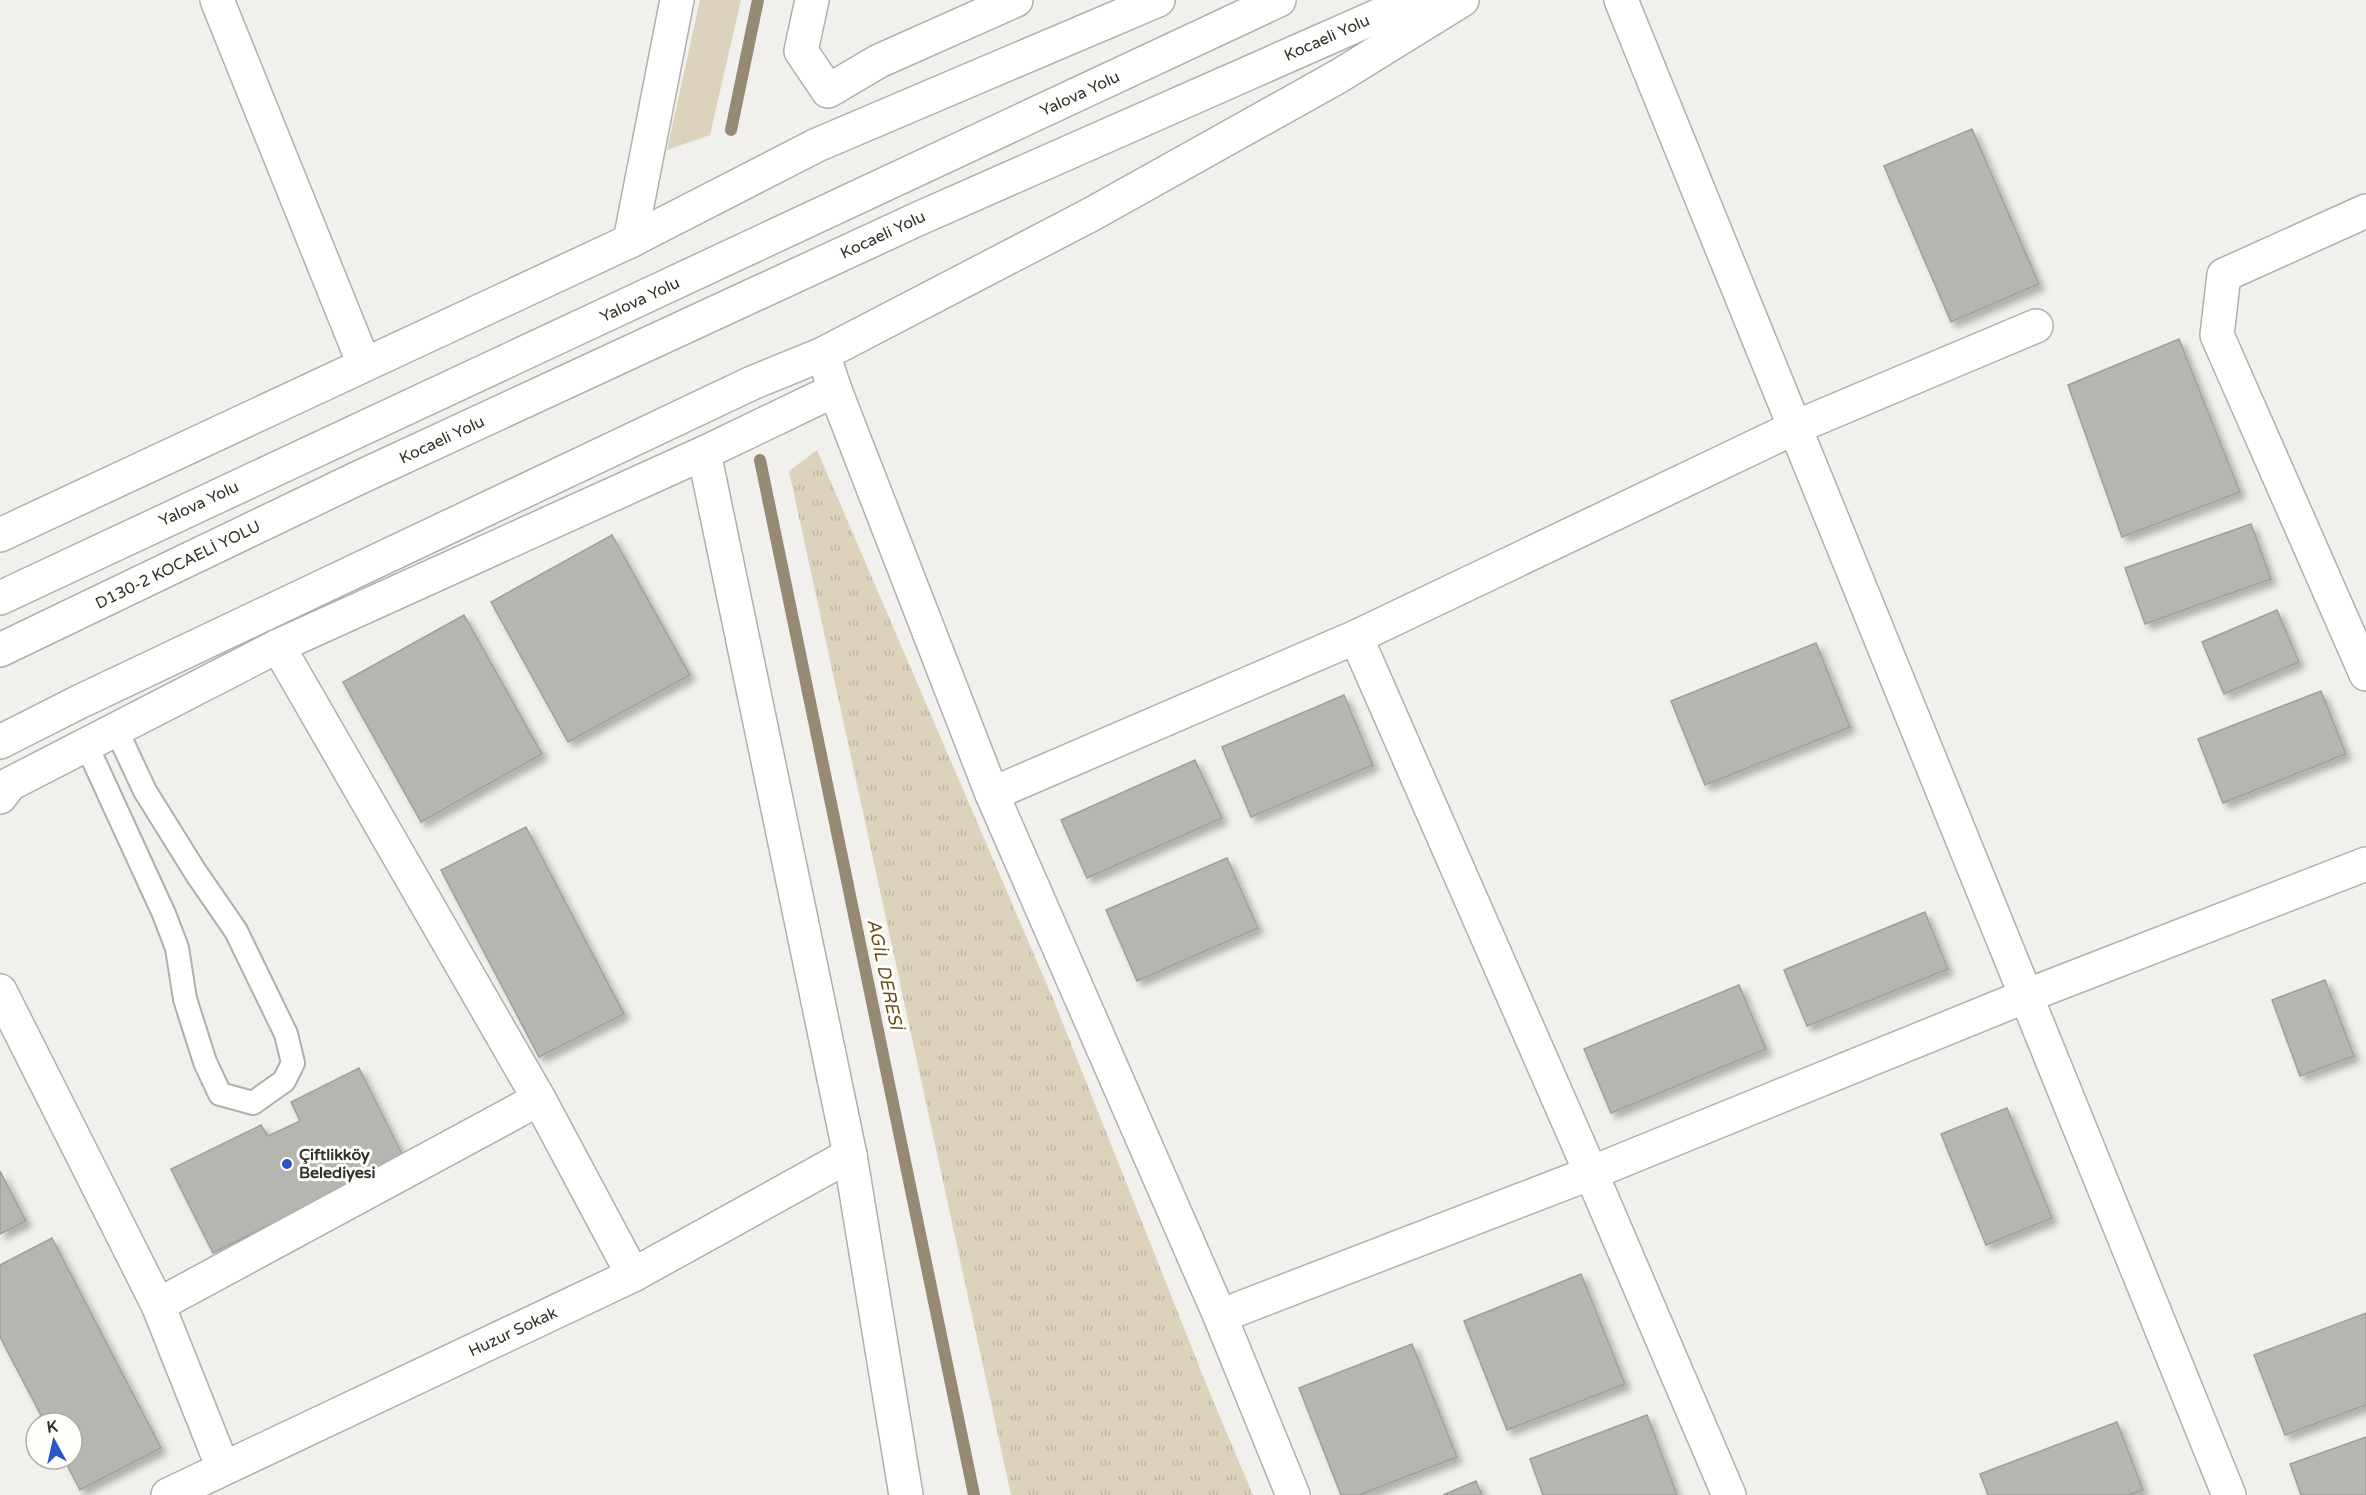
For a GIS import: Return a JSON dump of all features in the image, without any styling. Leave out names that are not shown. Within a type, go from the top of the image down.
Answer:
[{"type":"main road","points":[[217,0],[364,364]]},
{"type":"main road","points":[[630,241],[677,0]]},
{"type":"main road","points":[[812,0],[801,51],[828,91],[879,61],[1016,0]]},
{"type":"main road","points":[[0,535],[630,241],[817,145],[1158,0]]},
{"type":"main road","name":"Yalova Yolu","points":[[0,598],[1279,0]]},
{"type":"main road","name":"Kocaeli̇ Yolu","points":[[356,480],[921,218],[1414,0]]},
{"type":"main road","points":[[0,742],[79,702],[742,388],[823,354],[1103,208],[1339,76],[1462,0]]},
{"type":"main road","points":[[1621,0],[2229,1495]]},
{"type":"main road","points":[[2366,211],[2224,274],[2217,335],[2366,674]]},
{"type":"main road","points":[[992,794],[1356,637],[1796,427],[2036,326]]},
{"type":"main road","points":[[823,354],[992,794],[1220,1316],[1293,1495]]},
{"type":"main road","points":[[0,796],[10,784],[278,646],[705,453],[835,390]]},
{"type":"main road","points":[[705,453],[850,1155],[906,1495]]},
{"type":"main road","name":"D130-2 KOCAELİ YOLU","points":[[0,650],[356,480]]},
{"type":"main road","points":[[1356,637],[1730,1495]]},
{"type":"main road","points":[[278,646],[539,1099],[633,1275]]},
{"type":"main road","points":[[1220,1316],[1591,1173],[2026,996],[2366,864]]},
{"type":"main road","points":[[0,991],[158,1305],[223,1468]]},
{"type":"main road","points":[[158,1305],[539,1099]]},
{"type":"main road","name":"Huzur Sokak","points":[[168,1495],[633,1275],[850,1155]]},
{"type":"lane","points":[[86,744],[164,914],[177,948],[185,999],[205,1062],[220,1094],[254,1103],[284,1081],[293,1063],[286,1034],[236,931],[196,873],[145,791],[116,729]]},
{"type":"green space","points":[[700,0],[741,0],[710,135],[667,150]]},
{"type":"green space","points":[[817,450],[1054,1001],[1209,1391],[1253,1495],[1011,1495],[789,471]]},
{"type":"building","points":[[1972,129],[2039,284],[1951,322],[1884,166]]},
{"type":"building","points":[[2179,339],[2240,492],[2122,537],[2068,385]]},
{"type":"building","points":[[2251,524],[2271,579],[2145,624],[2125,568]]},
{"type":"building","points":[[612,535],[690,675],[568,742],[491,602]]},
{"type":"building","points":[[2277,610],[2299,662],[2224,694],[2202,642]]},
{"type":"building","points":[[464,615],[542,754],[421,822],[343,682]]},
{"type":"building","points":[[1816,643],[1850,727],[1705,785],[1671,701]]},
{"type":"building","points":[[2321,691],[2346,754],[2223,803],[2198,739]]},
{"type":"building","points":[[1344,695],[1373,765],[1251,817],[1222,747]]},
{"type":"building","points":[[1195,760],[1222,818],[1087,878],[1061,820]]},
{"type":"building","points":[[526,827],[624,1014],[539,1057],[441,870]]},
{"type":"building","points":[[1227,858],[1258,928],[1137,981],[1106,910]]},
{"type":"building","points":[[1925,912],[1948,969],[1807,1026],[1784,970]]},
{"type":"building","points":[[2325,980],[2354,1056],[2300,1076],[2272,1000]]},
{"type":"building","points":[[1739,985],[1766,1049],[1611,1113],[1584,1049]]},
{"type":"building","name":"Çiftlikköy Belediyesi","points":[[359,1068],[404,1158],[213,1253],[171,1169],[261,1125],[268,1136],[300,1121],[291,1102]]},
{"type":"building","points":[[2007,1108],[2052,1218],[1986,1245],[1941,1134]]},
{"type":"building","points":[[0,1171],[26,1221],[0,1234]]},
{"type":"building","points":[[52,1238],[161,1448],[80,1490],[70,1471],[84,1471],[84,1411],[39,1411],[0,1337],[0,1265]]},
{"type":"building","points":[[1581,1274],[1625,1384],[1507,1430],[1464,1321]]},
{"type":"building","points":[[2366,1313],[2366,1405],[2285,1435],[2254,1355]]},
{"type":"building","points":[[1412,1344],[1457,1457],[1359,1495],[1341,1495],[1299,1388]]},
{"type":"building","points":[[1647,1415],[1677,1495],[1543,1495],[1530,1459]]},
{"type":"building","points":[[2117,1422],[2143,1490],[2128,1495],[1988,1495],[1980,1474]]},
{"type":"building","points":[[2366,1437],[2366,1495],[2301,1495],[2290,1464]]},
{"type":"building","points":[[1476,1481],[1482,1495],[1443,1495]]},
{"type":"waterway","name":"AGİL DERESİ","points":[[731,130],[758,0]]},
{"type":"waterway","name":"AGİL DERESİ","points":[[760,460],[974,1495]]},
{"type":"place","name":"Çiftlikköy Belediyesi","points":[[287,1164]]}]
